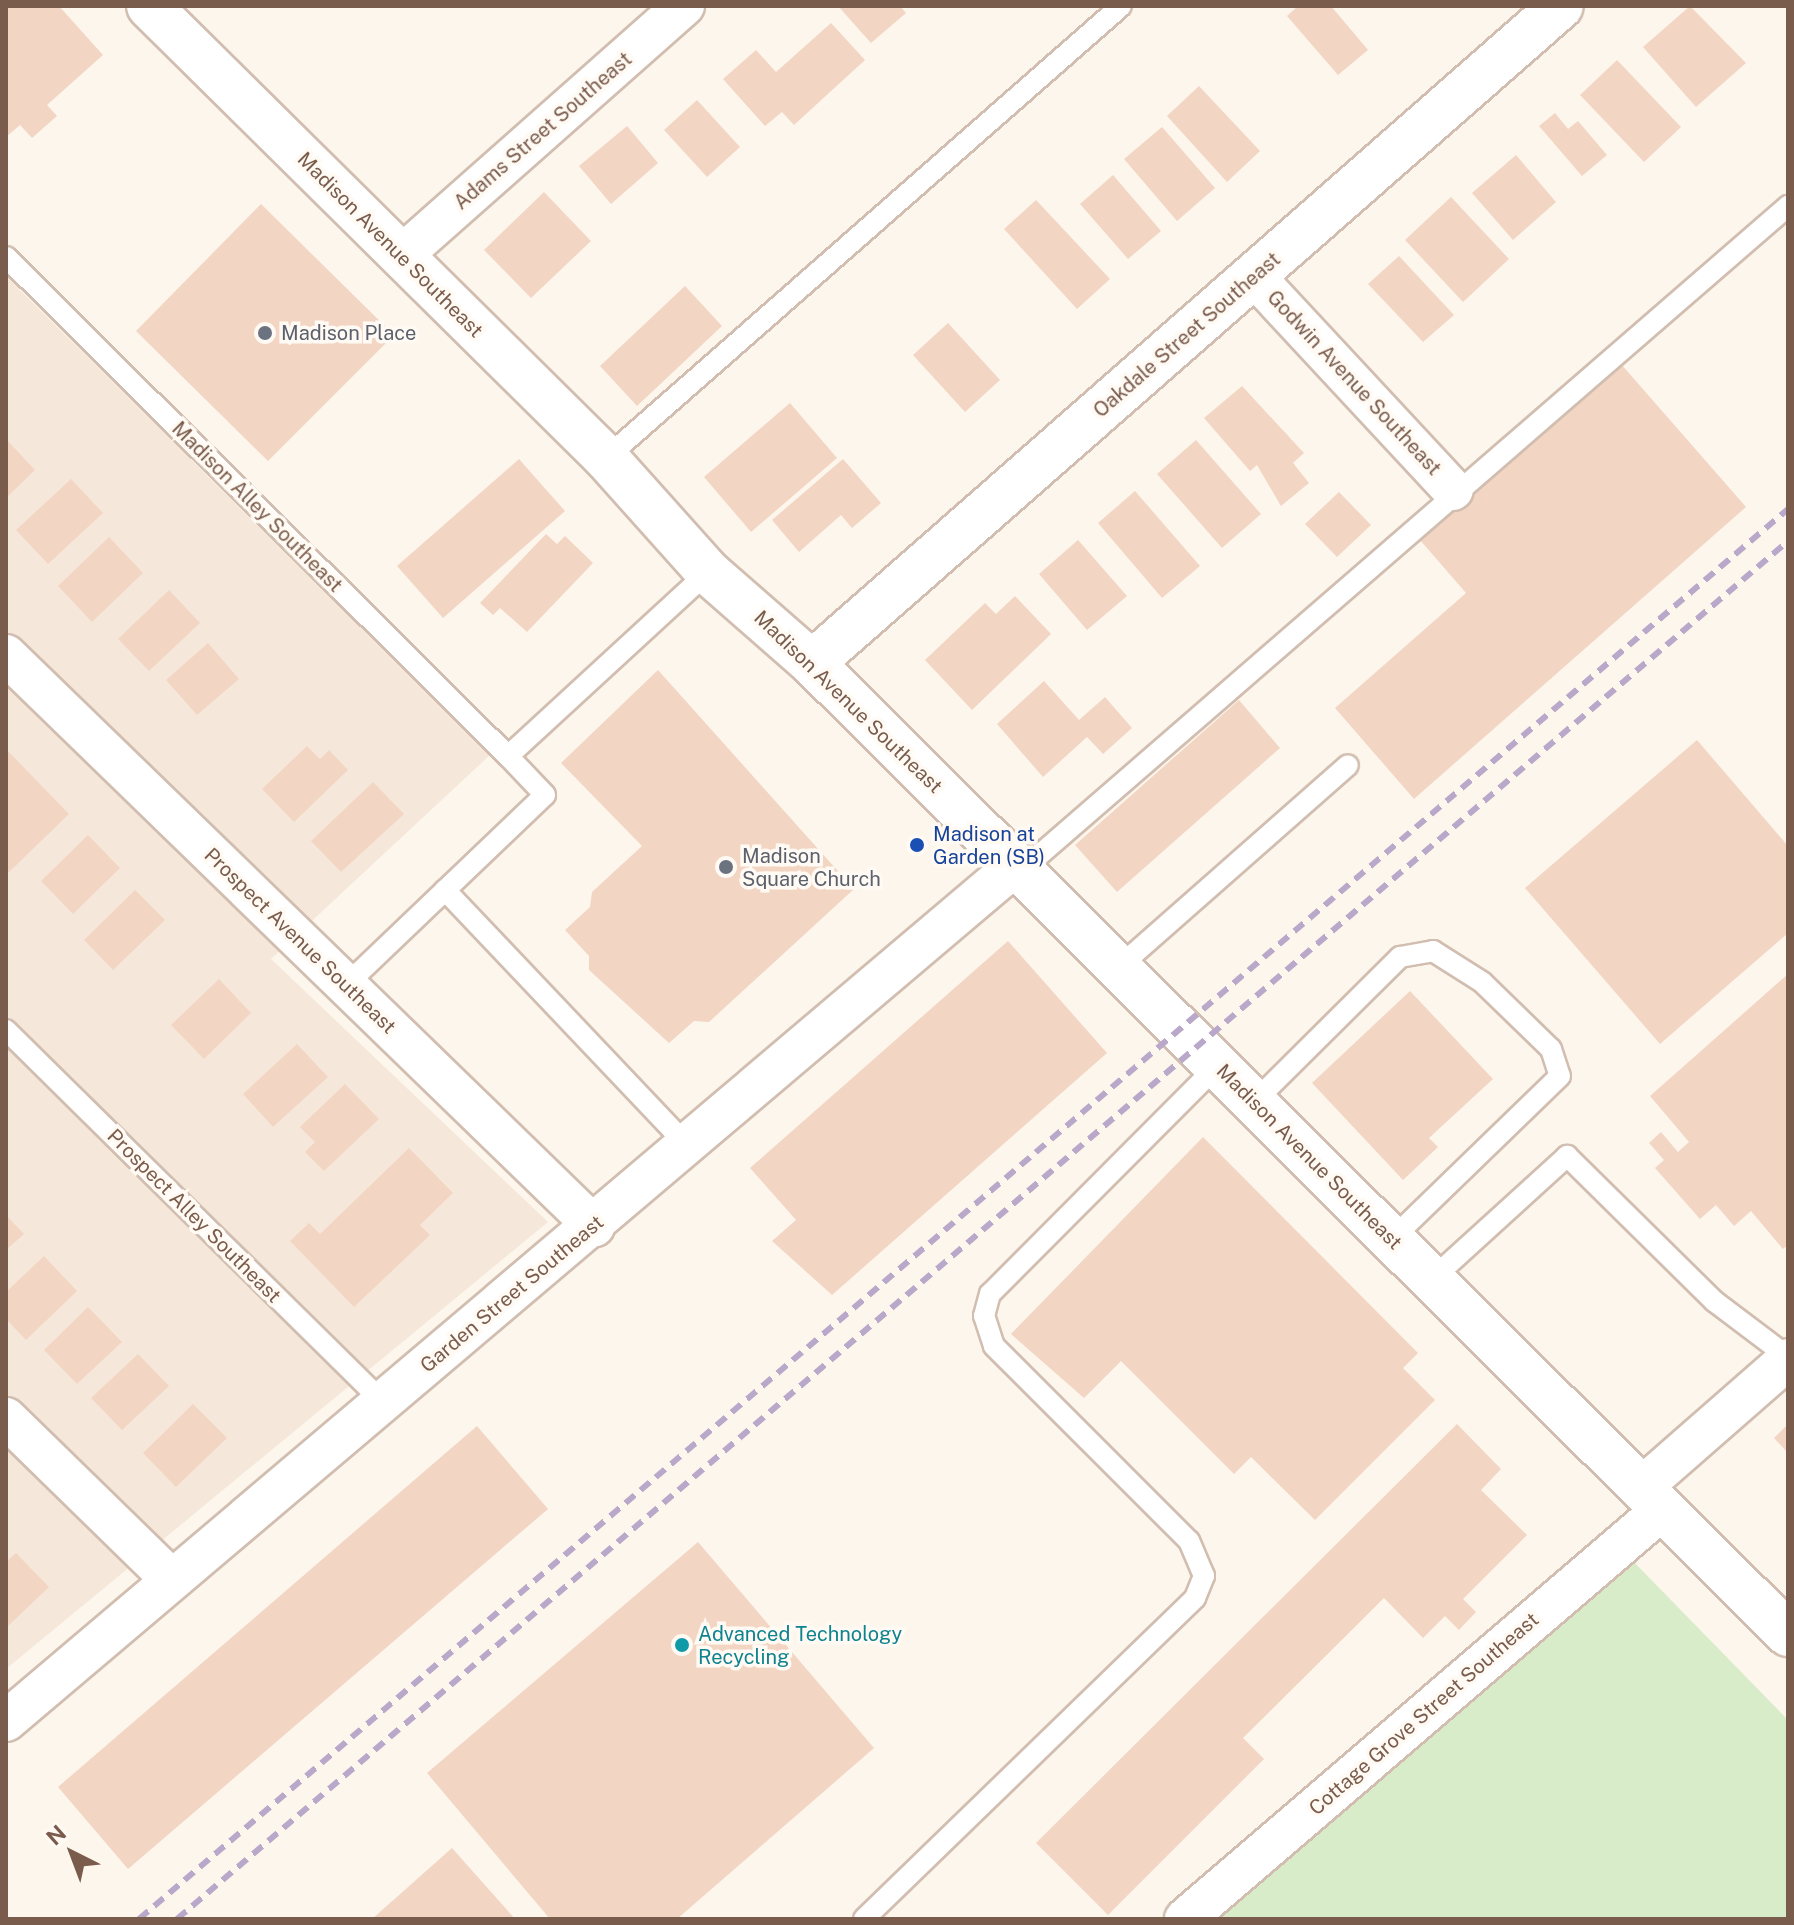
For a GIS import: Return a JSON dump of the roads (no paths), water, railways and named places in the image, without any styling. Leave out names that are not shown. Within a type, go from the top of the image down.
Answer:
[{"type":"street","name":"Madison Avenue Southeast","points":[[149,6],[606,458],[708,572],[812,663],[1788,1634]]},
{"type":"street","name":"Adams Street Southeast","points":[[401,256],[684,6]]},
{"type":"street","name":"Oakdale Street Southeast","points":[[812,663],[1561,6]]},
{"type":"street","name":"Godwin Avenue Southeast","points":[[1254,276],[1453,490]]},
{"type":"street","name":"Prospect Avenue Southeast","points":[[6,655],[594,1226]]},
{"type":"street","name":"Garden Street Southeast","points":[[6,1721],[1019,868]]},
{"type":"street","name":"Cottage Grove Street Southeast","points":[[1185,1919],[1653,1498],[1788,1358]]},
{"type":"street","points":[[6,1418],[171,1579]]},
{"type":"lane","points":[[606,458],[1121,6]]},
{"type":"lane","points":[[1019,868],[1453,490],[1788,206]]},
{"type":"lane","name":"Madison Alley Southeast","points":[[6,257],[545,795],[445,890]]},
{"type":"lane","points":[[508,756],[708,572]]},
{"type":"lane","points":[[1119,967],[1348,765]]},
{"type":"lane","points":[[346,985],[445,890],[688,1146]]},
{"type":"lane","points":[[1254,1102],[1400,957],[1433,951],[1482,982],[1551,1049],[1560,1076],[1392,1239]]},
{"type":"lane","name":"Prospect Alley Southeast","points":[[6,1030],[383,1402]]},
{"type":"lane","points":[[864,1919],[1195,1598],[1204,1576],[1189,1541],[994,1346],[984,1316],[990,1294],[1217,1066]]},
{"type":"lane","points":[[1432,1279],[1567,1156],[1714,1301],[1788,1358]]},
{"type":"railway","points":[[139,1919],[1788,509]]},
{"type":"railway","points":[[177,1919],[1788,541]]},
{"type":"place","name":"Madison Place","points":[[265,333]]},
{"type":"place","name":"Madison at Garden (SB)","points":[[917,845]]},
{"type":"place","name":"Madison Square Church","points":[[726,867]]},
{"type":"place","name":"Advanced Technology Recycling","points":[[682,1645]]}]
